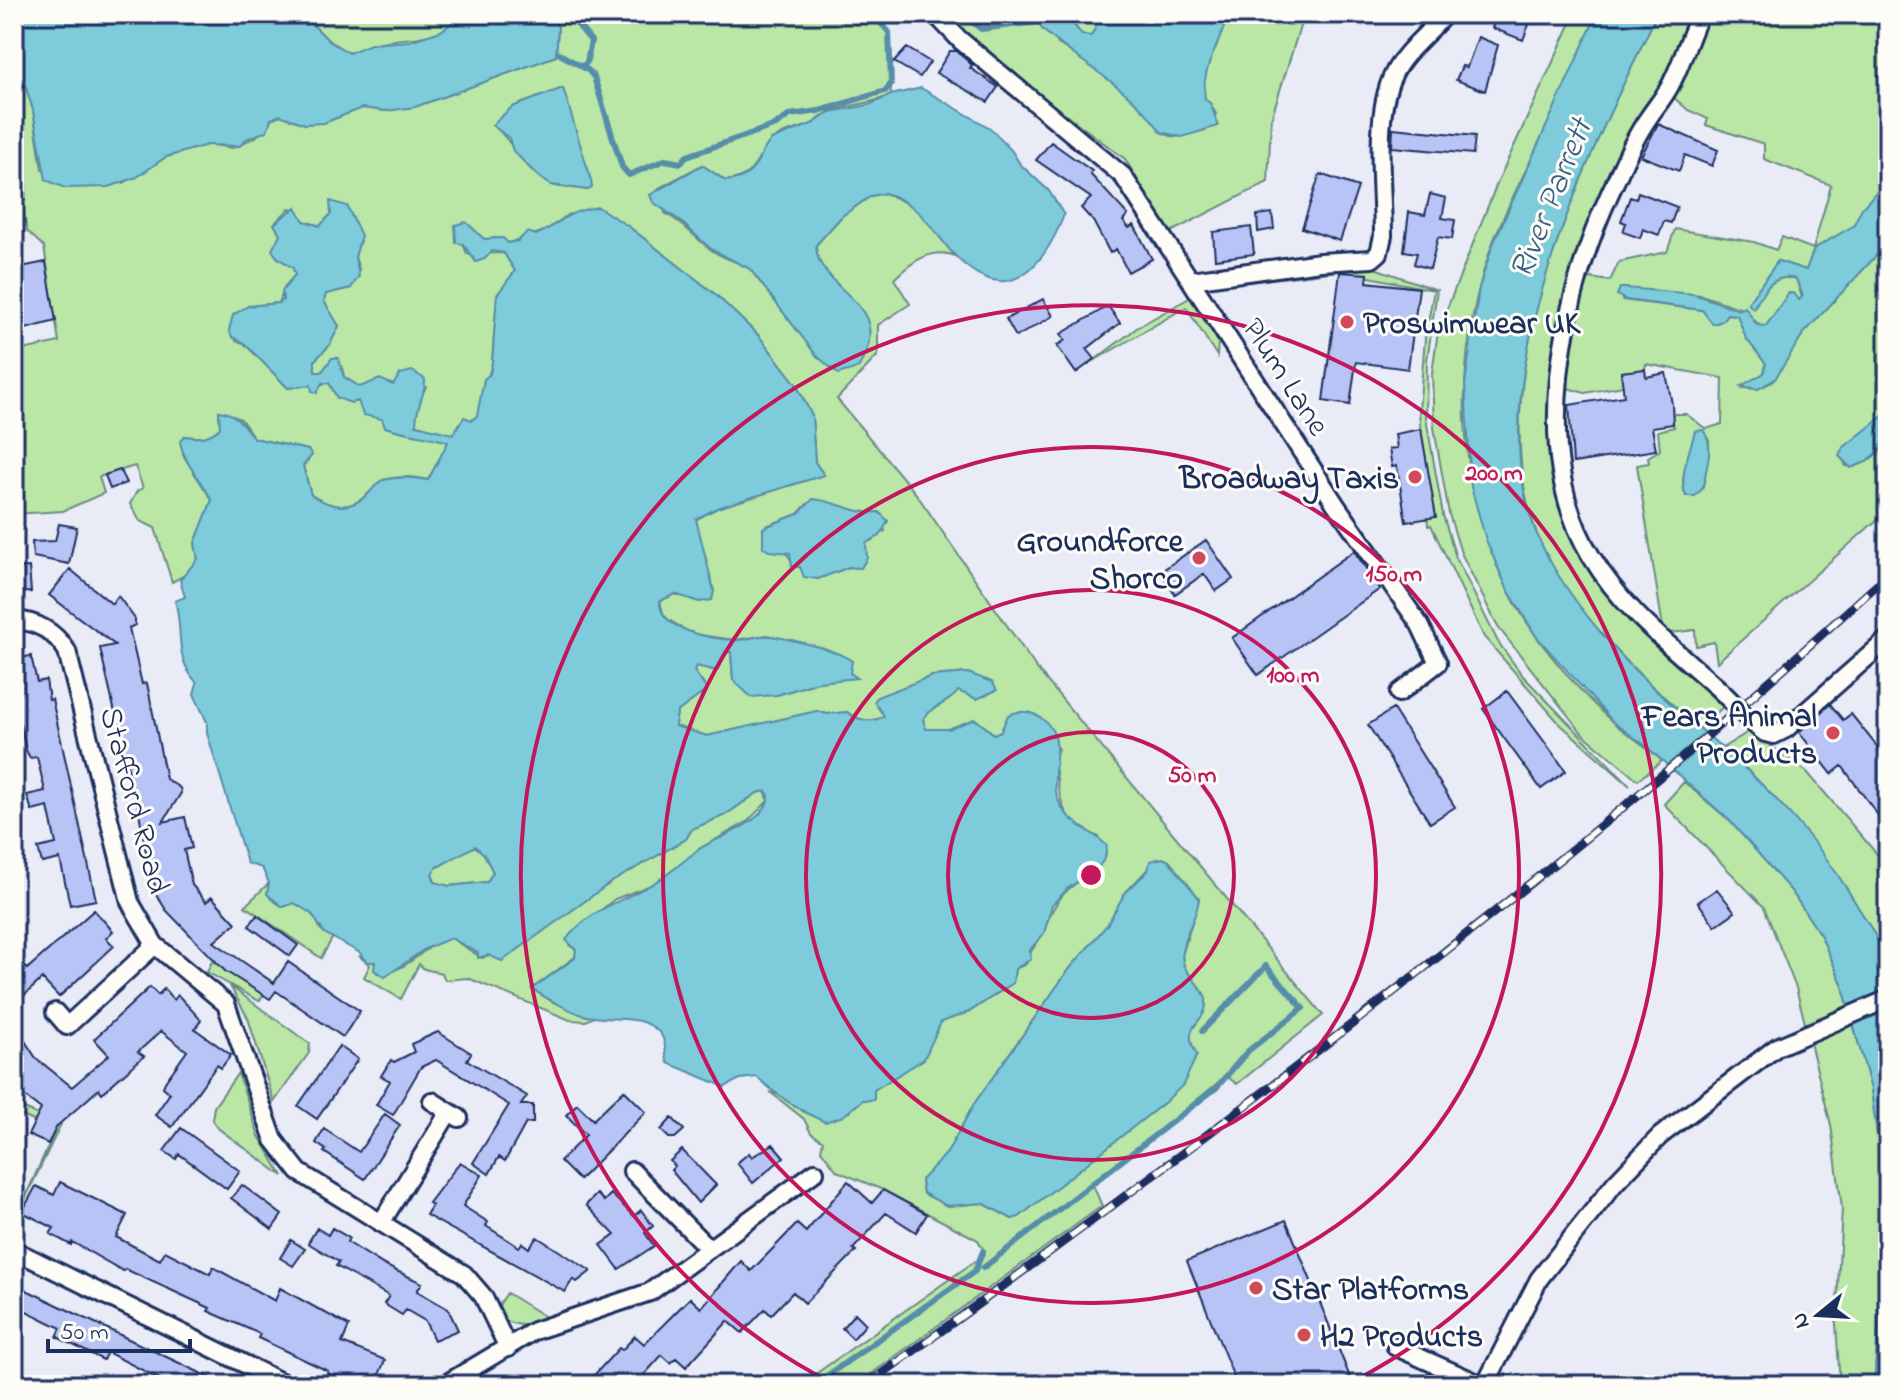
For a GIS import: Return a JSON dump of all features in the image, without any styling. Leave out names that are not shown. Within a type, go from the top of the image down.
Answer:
[{"type":"street","name":"Plum Lane","points":[[935,14],[960,40],[1123,176],[1336,505],[1420,625],[1438,663],[1399,693]]},
{"type":"street","name":"Plum Lane","points":[[1191,280],[1320,262],[1372,259],[1379,253],[1383,236],[1383,116],[1390,83],[1400,65],[1445,14]]},
{"type":"street","points":[[1700,14],[1672,82],[1648,117],[1610,194],[1580,271],[1562,357],[1558,433],[1566,500],[1591,556],[1631,610],[1765,733],[1780,733],[1888,639]]},
{"type":"street","name":"Stafford Road","points":[[14,620],[33,623],[48,630],[63,645],[71,660],[126,892],[155,945],[226,1004],[274,1140],[288,1162],[475,1284],[508,1348]]},
{"type":"street","points":[[55,1012],[72,1032],[155,945]]},
{"type":"street","points":[[1396,1347],[1484,1385],[1539,1279],[1615,1183],[1660,1136],[1777,1047],[1888,999]]},
{"type":"street","points":[[381,1223],[454,1115],[432,1101]]},
{"type":"street","points":[[632,1171],[709,1249]]},
{"type":"street","points":[[444,1385],[547,1326],[622,1304],[650,1292],[815,1172]]},
{"type":"street","points":[[14,1250],[287,1385]]},
{"type":"green space","points":[[302,14],[463,14],[454,24],[433,34],[385,41],[349,53],[329,41]]},
{"type":"green space","points":[[551,14],[872,14],[889,32],[891,95],[831,111],[810,125],[780,135],[766,147],[753,168],[738,178],[726,181],[702,165],[659,188],[665,213],[715,252],[750,269],[817,356],[860,312],[816,259],[816,245],[842,216],[871,196],[885,193],[917,208],[958,257],[940,253],[923,257],[894,279],[910,304],[878,325],[878,355],[837,399],[917,495],[1037,669],[1323,1015],[1237,1084],[1226,1076],[1093,1185],[1102,1206],[856,1385],[800,1385],[978,1259],[983,1249],[978,1240],[883,1190],[837,1171],[821,1150],[823,1141],[811,1133],[804,1119],[770,1092],[784,1096],[804,1112],[849,1112],[927,1049],[941,1022],[969,1012],[1013,983],[1015,969],[1026,964],[1058,901],[1070,888],[1097,869],[1099,837],[1073,822],[1064,808],[1055,767],[1058,748],[1006,722],[1001,731],[994,734],[975,719],[948,729],[926,729],[923,720],[926,715],[958,690],[977,699],[996,690],[968,673],[932,676],[878,697],[884,717],[875,720],[861,719],[847,712],[827,714],[817,711],[707,736],[675,726],[677,712],[707,689],[694,671],[696,666],[721,659],[725,651],[731,652],[733,680],[777,695],[818,682],[856,677],[850,673],[848,658],[824,648],[767,635],[735,640],[692,634],[664,617],[660,601],[675,594],[700,602],[714,591],[695,520],[717,508],[824,475],[815,462],[812,416],[796,384],[759,336],[715,294],[628,226],[569,214],[545,231],[508,243],[498,238],[484,239],[471,227],[463,244],[467,254],[504,253],[515,271],[497,295],[492,363],[477,416],[453,435],[416,425],[415,408],[426,387],[373,383],[360,387],[344,377],[342,367],[332,358],[322,372],[315,372],[315,360],[329,346],[339,326],[323,301],[326,294],[351,288],[359,269],[355,257],[361,236],[347,206],[331,214],[320,226],[304,221],[290,208],[274,224],[280,233],[277,257],[293,268],[295,275],[285,286],[279,303],[248,306],[236,341],[244,343],[288,388],[330,383],[351,403],[358,401],[383,419],[385,427],[408,433],[413,430],[449,442],[428,480],[406,477],[383,480],[355,503],[341,506],[326,503],[311,495],[303,466],[312,455],[308,450],[254,438],[241,419],[219,411],[220,428],[216,432],[204,437],[184,436],[183,455],[212,500],[195,543],[198,559],[185,575],[172,582],[155,528],[140,521],[130,504],[137,491],[143,488],[135,466],[99,477],[104,493],[63,511],[14,514],[14,352],[59,342],[44,247],[27,231],[21,201],[25,200],[26,164],[22,159],[14,108],[14,49],[33,110],[42,169],[65,188],[124,183],[157,160],[207,144],[232,148],[256,137],[271,119],[280,115],[305,124],[331,120],[362,108],[386,111],[428,102],[556,56],[558,27]],"holes":[[[563,88],[587,190],[554,186],[541,179],[493,125],[512,107]],[[807,504],[859,513],[879,512],[885,531],[865,543],[861,568],[849,567],[818,579],[793,562],[766,526],[798,514]],[[1158,858],[1169,861],[1199,898],[1182,956],[1184,967],[1204,994],[1205,1009],[1190,1030],[1189,1042],[1165,1102],[1012,1219],[983,1203],[948,1206],[923,1193],[921,1180],[947,1153],[974,1104],[1067,972],[1107,925],[1125,893]]]},
{"type":"green space","points":[[946,14],[1045,14],[1058,44],[1101,70],[1149,114],[1161,132],[1177,137],[1191,134],[1216,114],[1205,99],[1203,81],[1228,14],[1304,14],[1271,119],[1268,182],[1169,233],[1125,159],[993,60]]},
{"type":"green space","points":[[1065,14],[1095,14],[1095,30],[1091,36],[1082,35]]},
{"type":"green space","points":[[1575,14],[1597,14],[1563,94],[1497,232],[1477,298],[1468,352],[1465,406],[1468,460],[1479,513],[1496,564],[1521,613],[1553,658],[1590,701],[1662,761],[1638,780],[1583,734],[1498,627],[1461,553],[1449,514],[1434,428],[1432,373],[1438,331],[1498,181]]},
{"type":"green space","points":[[1657,14],[1695,14],[1676,59],[1620,162],[1556,371],[1577,539],[1727,703],[1701,728],[1629,664],[1563,584],[1535,529],[1521,467],[1521,401],[1531,333],[1549,265],[1573,197]]},
{"type":"green space","points":[[1705,14],[1888,14],[1888,179],[1862,208],[1854,226],[1814,249],[1806,270],[1778,261],[1748,303],[1754,308],[1770,285],[1788,277],[1796,278],[1802,298],[1797,300],[1789,293],[1766,326],[1761,327],[1743,309],[1701,295],[1620,288],[1622,300],[1702,310],[1713,324],[1722,321],[1727,314],[1737,315],[1746,338],[1766,364],[1764,373],[1743,388],[1758,389],[1772,382],[1803,334],[1888,243],[1888,412],[1840,452],[1846,466],[1858,465],[1888,444],[1888,510],[1717,662],[1714,642],[1696,646],[1695,630],[1664,634],[1637,465],[1649,463],[1648,457],[1660,450],[1658,431],[1674,427],[1671,414],[1686,414],[1706,429],[1722,424],[1723,378],[1646,364],[1645,369],[1621,372],[1623,386],[1585,393],[1564,387],[1583,277],[1610,281],[1619,262],[1667,252],[1675,229],[1754,242],[1776,250],[1782,237],[1813,249],[1831,185],[1764,159],[1764,144],[1706,125],[1708,119],[1688,110],[1673,97]],"holes":[[[1695,431],[1709,440],[1705,470],[1690,495],[1684,491],[1683,479]]]},
{"type":"green space","points":[[1363,264],[1437,290],[1427,361],[1426,418],[1443,515],[1456,558],[1498,642],[1523,676],[1630,786],[1560,724],[1484,637],[1431,525],[1428,526],[1419,411],[1425,338],[1434,290],[1340,271],[1205,287],[1203,284]]},
{"type":"green space","points":[[1191,297],[1218,342],[1217,356],[1186,307],[1092,362],[1138,327]]},
{"type":"green space","points":[[1750,731],[1807,772],[1888,867],[1888,964],[1854,901],[1817,847],[1775,798],[1724,747]]},
{"type":"green space","points":[[1684,782],[1730,821],[1792,892],[1821,936],[1842,983],[1871,1089],[1887,1210],[1874,1385],[1840,1385],[1836,1323],[1842,1208],[1831,1125],[1796,988],[1764,907],[1664,804]]},
{"type":"green space","points":[[766,791],[768,801],[747,822],[697,850],[687,861],[651,885],[615,899],[569,936],[569,945],[576,950],[575,957],[532,989],[553,1002],[594,1017],[586,1021],[570,1020],[468,978],[445,980],[442,973],[424,969],[419,964],[401,999],[364,977],[370,965],[359,956],[377,964],[377,973],[387,972],[451,938],[482,958],[488,955],[502,960],[610,883],[686,839],[692,829],[725,815],[757,793]]},
{"type":"green space","points":[[475,846],[484,854],[493,872],[487,882],[448,886],[435,882],[432,874],[436,868]]},
{"type":"green space","points":[[269,883],[270,898],[283,907],[294,903],[303,908],[313,916],[320,929],[333,937],[321,958],[245,906]]},
{"type":"green space","points":[[212,961],[264,995],[259,1001],[207,972]]},
{"type":"green space","points":[[230,986],[310,1044],[309,1053],[274,1102],[248,1018]]},
{"type":"green space","points":[[238,1073],[259,1136],[283,1176],[219,1129],[212,1120],[214,1107]]},
{"type":"green space","points":[[14,1105],[61,1124],[14,1222],[55,1131],[14,1112]]},
{"type":"green space","points":[[507,1293],[549,1319],[527,1325],[506,1320],[497,1308]]},
{"type":"water","points":[[14,14],[302,14],[329,41],[349,53],[371,44],[409,41],[441,31],[463,14],[551,14],[558,27],[556,56],[415,107],[386,111],[362,108],[324,123],[305,124],[280,115],[271,119],[267,131],[246,139],[240,146],[207,145],[166,157],[137,177],[109,187],[65,188],[46,180],[33,110],[14,49]]},
{"type":"water","points":[[1045,14],[1065,14],[1082,35],[1091,36],[1095,29],[1095,14],[1228,14],[1208,66],[1204,87],[1205,99],[1211,104],[1218,126],[1182,137],[1161,132],[1120,89],[1042,29],[1038,22]]},
{"type":"water","name":"River Parrett","points":[[1597,14],[1657,14],[1602,131],[1549,267],[1530,337],[1520,406],[1521,471],[1536,532],[1547,556],[1579,605],[1638,673],[1753,776],[1797,822],[1837,874],[1873,931],[1884,955],[1889,974],[1890,1002],[1888,1385],[1874,1385],[1887,1210],[1871,1089],[1842,983],[1821,936],[1792,892],[1730,821],[1646,746],[1614,723],[1536,636],[1507,588],[1486,540],[1471,487],[1465,384],[1479,288],[1493,244]]},
{"type":"water","points":[[563,88],[591,180],[592,188],[588,190],[551,185],[539,177],[513,151],[509,138],[492,125],[512,107]]},
{"type":"water","points":[[921,88],[990,128],[1020,164],[1049,191],[1064,215],[1050,245],[1029,270],[1017,278],[1003,281],[987,279],[970,269],[923,217],[900,199],[885,193],[871,196],[842,216],[816,245],[828,275],[853,299],[869,327],[868,345],[858,368],[838,374],[817,356],[750,269],[711,249],[653,202],[650,195],[702,165],[726,181],[745,176],[771,140],[814,123],[830,112],[869,105],[891,95]]},
{"type":"water","points":[[1888,179],[1888,243],[1803,334],[1775,379],[1758,389],[1741,386],[1764,373],[1766,364],[1746,338],[1737,315],[1727,314],[1722,321],[1713,324],[1702,310],[1626,300],[1617,295],[1620,288],[1694,294],[1739,310],[1745,307],[1757,325],[1766,326],[1788,294],[1793,293],[1799,300],[1803,296],[1796,279],[1781,278],[1765,290],[1753,309],[1748,303],[1778,261],[1806,270],[1814,249],[1853,226],[1862,208]]},
{"type":"water","points":[[330,201],[347,206],[361,236],[355,257],[359,276],[351,288],[326,294],[324,301],[339,326],[329,346],[315,360],[315,372],[322,372],[332,358],[338,358],[344,377],[360,387],[380,379],[393,385],[400,374],[412,371],[425,379],[416,425],[453,434],[464,417],[472,420],[477,416],[484,379],[490,374],[492,363],[497,295],[515,271],[504,253],[492,251],[485,259],[476,262],[463,244],[456,243],[455,225],[466,222],[484,239],[503,238],[508,243],[518,241],[527,232],[536,235],[545,231],[577,212],[598,207],[628,226],[715,294],[759,336],[796,384],[812,416],[815,462],[824,475],[717,508],[696,519],[714,591],[712,600],[699,602],[675,594],[660,601],[662,611],[677,626],[700,635],[734,640],[771,636],[825,649],[852,661],[850,673],[857,678],[818,682],[777,695],[751,697],[733,680],[731,652],[726,651],[717,671],[696,666],[694,671],[707,690],[677,712],[675,726],[707,736],[817,711],[827,714],[847,712],[870,721],[884,716],[874,702],[877,697],[932,676],[968,673],[992,682],[997,690],[977,699],[958,691],[926,715],[923,720],[926,729],[949,729],[975,719],[994,734],[1001,731],[1008,715],[1023,712],[1038,716],[1049,725],[1056,745],[1056,794],[1061,806],[1065,813],[1107,846],[1105,858],[1097,869],[1068,888],[1052,905],[1044,933],[1030,950],[1031,959],[1015,969],[1013,983],[969,1012],[941,1022],[924,1059],[874,1090],[874,1100],[863,1100],[843,1116],[825,1122],[789,1102],[757,1077],[740,1079],[725,1087],[668,1063],[662,1036],[652,1026],[633,1020],[583,1015],[532,989],[575,958],[576,950],[566,940],[575,929],[607,907],[654,883],[706,845],[751,821],[766,805],[769,795],[766,791],[757,793],[725,815],[692,829],[686,839],[610,883],[502,961],[488,955],[478,958],[478,953],[451,938],[425,949],[385,977],[374,970],[375,962],[368,962],[360,953],[324,933],[312,914],[294,903],[283,907],[267,894],[269,883],[262,868],[247,863],[207,733],[207,722],[194,694],[197,683],[182,654],[175,601],[185,597],[180,580],[198,559],[195,543],[212,500],[189,464],[180,441],[184,436],[203,437],[216,432],[220,428],[219,411],[231,415],[254,438],[308,450],[312,455],[303,466],[311,495],[341,506],[362,499],[383,480],[406,477],[428,480],[448,442],[385,427],[382,419],[363,415],[358,401],[351,403],[337,398],[329,383],[322,383],[317,393],[312,391],[311,385],[288,388],[244,343],[232,337],[229,330],[233,315],[248,306],[279,303],[283,300],[282,291],[295,275],[293,268],[272,250],[280,234],[274,224],[296,207],[304,221],[320,226],[331,214]],"holes":[[[475,846],[484,854],[493,872],[487,882],[449,886],[435,882],[432,874],[436,868]]]},
{"type":"water","points":[[1888,412],[1888,444],[1866,462],[1851,468],[1839,456],[1843,448]]},
{"type":"water","points":[[1703,430],[1709,443],[1709,458],[1703,488],[1695,496],[1686,496],[1683,481],[1686,464],[1695,431]]},
{"type":"water","points":[[813,499],[862,512],[879,512],[888,521],[880,536],[866,543],[867,558],[861,568],[849,567],[818,579],[804,577],[800,567],[792,567],[790,553],[769,551],[763,547],[763,528],[798,514]]},
{"type":"water","points":[[1163,858],[1169,861],[1199,898],[1182,954],[1185,968],[1205,995],[1206,1008],[1192,1030],[1192,1044],[1197,1055],[1183,1085],[1019,1217],[1012,1219],[983,1203],[947,1206],[923,1193],[921,1180],[947,1153],[974,1104],[1067,972],[1107,925],[1125,893],[1148,871],[1150,861]]},
{"type":"building","points":[[1497,14],[1533,14],[1523,40],[1492,28]]},
{"type":"building","points":[[1478,37],[1498,45],[1485,91],[1456,80],[1462,66],[1467,67]]},
{"type":"building","points":[[907,48],[930,62],[920,77],[894,62]]},
{"type":"building","points":[[950,51],[957,51],[972,65],[970,68],[998,87],[988,102],[936,73]]},
{"type":"building","points":[[1658,124],[1718,150],[1712,166],[1685,155],[1679,171],[1641,156]]},
{"type":"building","points":[[1393,128],[1475,136],[1473,154],[1392,147]]},
{"type":"building","points":[[1051,142],[1092,171],[1090,174],[1128,215],[1123,221],[1129,228],[1134,225],[1152,259],[1128,272],[1116,249],[1110,253],[1093,221],[1081,208],[1091,198],[1036,160]]},
{"type":"building","points":[[1320,174],[1358,187],[1340,241],[1302,228]]},
{"type":"building","points":[[1638,192],[1677,207],[1671,223],[1664,221],[1659,235],[1643,229],[1640,238],[1623,232],[1626,223],[1621,221],[1630,197],[1636,199]]},
{"type":"building","points":[[1430,194],[1446,198],[1442,218],[1455,220],[1452,239],[1438,237],[1430,269],[1414,264],[1417,253],[1404,251],[1409,212],[1425,215]]},
{"type":"building","points":[[1272,213],[1274,229],[1258,232],[1257,215]]},
{"type":"building","points":[[1251,227],[1254,254],[1215,259],[1213,232]]},
{"type":"building","points":[[46,262],[56,321],[14,332],[14,273],[22,272],[21,267]]},
{"type":"building","points":[[1340,272],[1368,274],[1367,282],[1419,288],[1408,369],[1356,362],[1350,405],[1323,401]]},
{"type":"building","points":[[1043,299],[1053,316],[1016,337],[1006,319]]},
{"type":"building","points":[[1108,306],[1120,323],[1087,349],[1095,359],[1076,373],[1057,346],[1065,340],[1061,334]]},
{"type":"building","points":[[1645,369],[1646,377],[1666,373],[1672,404],[1673,424],[1652,427],[1656,450],[1573,463],[1569,405],[1624,396],[1621,372]]},
{"type":"building","name":"Broadway Taxis","points":[[1421,429],[1436,517],[1406,522],[1397,466],[1392,467],[1389,449],[1397,448],[1395,434]]},
{"type":"building","points":[[120,470],[126,483],[110,489],[105,475]]},
{"type":"building","points":[[59,524],[77,527],[69,564],[33,557],[32,542],[55,541]]},
{"type":"building","name":"Groundforce Shorco","points":[[1206,540],[1233,579],[1216,591],[1204,574],[1175,594],[1160,572]]},
{"type":"building","points":[[1354,551],[1380,589],[1258,675],[1232,638]]},
{"type":"building","points":[[29,567],[31,592],[14,593],[14,568]]},
{"type":"building","points":[[70,569],[112,604],[118,596],[135,619],[135,625],[129,628],[142,684],[147,683],[166,779],[180,788],[181,793],[163,822],[185,817],[192,848],[184,850],[192,885],[206,902],[212,897],[236,923],[214,942],[274,983],[288,962],[360,1011],[343,1037],[276,991],[270,999],[225,971],[166,910],[156,894],[136,795],[100,648],[115,645],[49,595]]},
{"type":"building","points":[[31,656],[37,682],[46,680],[49,700],[52,699],[96,900],[70,905],[60,859],[42,863],[38,848],[56,844],[48,807],[32,811],[27,795],[45,791],[37,757],[30,758],[26,750],[14,698],[14,659]]},
{"type":"building","points":[[1507,691],[1566,771],[1541,789],[1483,709]]},
{"type":"building","points":[[1830,704],[1843,720],[1851,714],[1888,760],[1888,829],[1842,766],[1832,774],[1799,732]]},
{"type":"building","points":[[1393,709],[1455,807],[1430,823],[1368,725]]},
{"type":"building","points":[[1717,889],[1735,912],[1715,926],[1698,902]]},
{"type":"building","points":[[94,910],[113,931],[106,938],[114,946],[59,997],[42,979],[14,1005],[14,954],[27,969]]},
{"type":"building","points":[[257,915],[298,945],[290,956],[249,926]]},
{"type":"building","points":[[150,987],[158,995],[164,989],[174,1000],[178,995],[201,1020],[195,1029],[231,1055],[221,1068],[217,1065],[172,1127],[155,1115],[170,1093],[163,1087],[165,1082],[187,1051],[161,1031],[138,1052],[144,1056],[102,1093],[99,1089],[57,1126],[48,1144],[28,1135],[41,1109],[14,1088],[14,1024],[36,1058],[72,1087],[109,1055],[94,1039]]},
{"type":"building","points":[[438,1032],[471,1053],[467,1060],[527,1096],[521,1105],[533,1105],[533,1123],[526,1123],[505,1161],[499,1157],[489,1174],[473,1163],[509,1105],[436,1060],[421,1067],[393,1115],[376,1105],[390,1081],[381,1076],[391,1060],[394,1062],[414,1052],[411,1044]]},
{"type":"building","points":[[339,1046],[358,1059],[317,1119],[298,1106]]},
{"type":"building","points":[[624,1090],[646,1112],[579,1180],[560,1161],[586,1135],[566,1115],[577,1104],[593,1120]]},
{"type":"building","points":[[385,1114],[400,1125],[365,1179],[324,1152],[326,1150],[316,1143],[324,1129],[359,1152]]},
{"type":"building","points":[[672,1118],[684,1130],[675,1138],[669,1138],[661,1130]]},
{"type":"building","points":[[181,1128],[240,1171],[227,1189],[179,1154],[176,1159],[164,1151]]},
{"type":"building","points":[[773,1144],[784,1157],[753,1183],[737,1163],[749,1153],[752,1157]]},
{"type":"building","points":[[682,1150],[716,1185],[698,1203],[671,1170],[675,1166],[670,1161]]},
{"type":"building","points":[[460,1162],[482,1175],[463,1206],[488,1222],[486,1226],[519,1247],[522,1243],[529,1248],[537,1237],[591,1271],[577,1282],[573,1279],[565,1292],[426,1215],[432,1205],[429,1203]]},
{"type":"building","points":[[848,1181],[872,1203],[883,1190],[927,1214],[916,1232],[886,1213],[853,1249],[856,1251],[805,1303],[793,1292],[771,1315],[765,1309],[742,1333],[728,1321],[686,1367],[676,1358],[671,1363],[662,1355],[635,1385],[585,1385],[619,1348],[622,1350],[635,1336],[644,1344],[690,1298],[701,1308],[741,1261],[751,1271],[797,1224],[806,1232]]},
{"type":"building","points":[[60,1182],[127,1215],[116,1237],[160,1260],[165,1251],[210,1274],[213,1267],[275,1301],[280,1288],[349,1326],[342,1343],[385,1360],[375,1385],[357,1385],[327,1373],[258,1338],[260,1334],[208,1311],[210,1308],[125,1269],[123,1271],[72,1242],[71,1245],[50,1234],[54,1228],[22,1212],[36,1186],[54,1195]]},
{"type":"building","points":[[242,1185],[282,1215],[272,1229],[231,1198]]},
{"type":"building","points":[[597,1194],[604,1201],[611,1194],[634,1216],[641,1210],[653,1226],[645,1233],[654,1246],[619,1269],[601,1245],[615,1235],[586,1205]]},
{"type":"building","name":"Star Platforms","points":[[1286,1220],[1353,1385],[1237,1385],[1187,1261]]},
{"type":"building","points":[[317,1228],[328,1235],[332,1228],[349,1238],[347,1242],[384,1265],[422,1283],[417,1291],[448,1309],[458,1330],[434,1340],[425,1321],[406,1310],[402,1315],[384,1304],[389,1296],[336,1266],[339,1262],[308,1243]]},
{"type":"building","points":[[291,1240],[305,1249],[293,1266],[280,1258]]},
{"type":"building","points":[[14,1284],[226,1385],[172,1385],[107,1352],[103,1360],[57,1337],[61,1328],[14,1305]]},
{"type":"building","points":[[855,1313],[866,1324],[853,1339],[842,1328]]},
{"type":"waterway","points":[[569,14],[591,41],[587,62],[582,67]]},
{"type":"waterway","points":[[558,53],[588,70],[594,77],[622,167],[629,175],[665,160],[681,163],[687,156],[776,125],[790,115],[819,111],[885,91],[891,84],[889,32],[872,14]]},
{"type":"waterway","points":[[963,14],[981,29],[1038,22]]},
{"type":"waterway","points":[[983,1268],[1216,1088],[1248,1051],[1303,1008],[1266,966],[1202,1031]]},
{"type":"waterway","points":[[814,1385],[975,1271],[983,1251]]},
{"type":"railway","points":[[866,1385],[1158,1172],[1445,952],[1664,773],[1888,575]]},
{"type":"place","name":"Proswimwear UK","points":[[1347,322]]},
{"type":"place","name":"Broadway Taxis","points":[[1415,477]]},
{"type":"place","name":"Groundforce Shorco","points":[[1199,558]]},
{"type":"place","name":"Fears Animal Products","points":[[1833,733]]},
{"type":"place","name":"Star Platforms","points":[[1256,1288]]},
{"type":"place","name":"H2 Products","points":[[1304,1335]]}]
